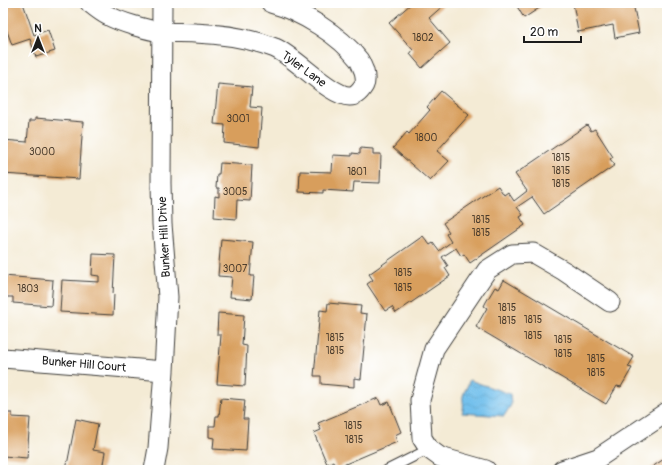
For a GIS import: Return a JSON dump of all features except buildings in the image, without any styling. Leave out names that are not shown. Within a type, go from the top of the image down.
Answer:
[{"type":"street","name":"Tyler Lane","points":[[90,3],[108,16],[161,32],[196,33],[250,40],[274,48],[288,55],[333,91],[343,95],[352,96],[361,89],[365,83],[365,74],[360,61],[345,45],[307,19],[281,6],[271,3]]},
{"type":"street","name":"Bunker Hill Drive","points":[[154,470],[158,448],[168,297],[162,224],[162,3]]},
{"type":"street","points":[[486,470],[440,457],[429,449],[422,438],[420,400],[434,349],[487,270],[512,254],[533,253],[564,271],[610,302]]},
{"type":"street","name":"Bunker Hill Court","points":[[3,358],[164,371]]},
{"type":"street","points":[[562,470],[598,458],[667,412]]},
{"type":"lane","points":[[387,470],[429,449]]},
{"type":"water","points":[[469,380],[510,394],[511,405],[504,416],[462,413],[463,396]]}]
